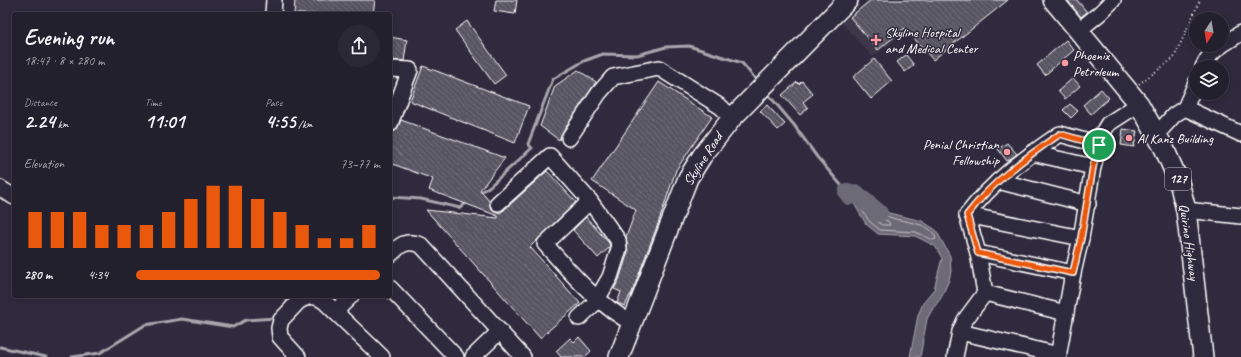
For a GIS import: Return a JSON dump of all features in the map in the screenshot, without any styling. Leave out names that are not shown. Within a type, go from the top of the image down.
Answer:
[{"type":"main road","name":"Skyline Road","points":[[619,357],[688,178],[702,156],[732,118],[848,0]]},
{"type":"main road","name":"Quirino Highway","points":[[1053,0],[1134,98],[1157,134],[1179,182],[1186,210],[1203,357]]},
{"type":"street","points":[[273,12],[274,0]]},
{"type":"street","points":[[1078,31],[1100,13],[1112,0]]},
{"type":"street","points":[[1229,41],[1241,33]]},
{"type":"street","points":[[1206,60],[1213,52]]},
{"type":"street","points":[[569,138],[599,93],[613,78],[659,68],[721,107],[732,118]]},
{"type":"street","points":[[392,69],[410,70],[392,119]]},
{"type":"street","points":[[960,332],[1058,356],[1073,273],[1088,204],[1093,167],[1102,134],[1108,124],[1134,98]]},
{"type":"street","points":[[1157,134],[1174,115],[1185,108],[1189,99]]},
{"type":"street","points":[[1185,108],[1241,134]]},
{"type":"street","points":[[967,215],[998,181],[1032,153],[1060,134],[1099,145]]},
{"type":"street","points":[[1032,153],[1093,167]]},
{"type":"street","points":[[498,203],[550,156],[590,201],[618,240],[619,250],[610,277],[595,303],[579,318]]},
{"type":"street","points":[[998,181],[1088,204]]},
{"type":"street","points":[[0,188],[12,197]]},
{"type":"street","points":[[590,201],[545,244],[570,273],[598,299],[620,316],[632,323]]},
{"type":"street","points":[[1186,210],[1241,216]]},
{"type":"street","points":[[967,215],[1081,238]]},
{"type":"street","points":[[955,357],[960,332],[965,320],[985,293],[978,253],[967,215]]},
{"type":"street","points":[[392,253],[405,243],[413,242],[421,244],[523,357]]},
{"type":"street","points":[[978,253],[1073,273]]},
{"type":"street","points":[[392,290],[456,357]]},
{"type":"street","points":[[985,293],[1066,313]]},
{"type":"street","points":[[298,357],[280,337],[279,328],[281,320],[299,301],[306,298]]},
{"type":"street","points":[[319,298],[336,312],[382,357]]},
{"type":"street","points":[[336,312],[349,298]]},
{"type":"street","points":[[473,357],[500,331]]},
{"type":"path","points":[[1134,98],[1174,58],[1200,0]]},
{"type":"shaded area","name":"Skyline Hospital and Medical Center","points":[[866,0],[948,0],[872,57],[842,23],[863,5]]},
{"type":"water","points":[[847,192],[870,201],[889,213],[922,221],[936,230],[950,256],[951,271],[949,280],[941,298],[927,319],[920,357],[910,357],[918,315],[924,301],[934,289],[942,258],[935,246],[915,236],[878,234],[866,224]]},
{"type":"building","points":[[295,0],[375,0],[373,12],[294,12]]},
{"type":"building","points":[[496,0],[517,0],[515,14],[494,11]]},
{"type":"building","points":[[871,0],[1008,0],[933,60],[905,28],[878,50],[850,17]]},
{"type":"building","points":[[1067,0],[1077,0],[1087,12],[1081,17]]},
{"type":"building","points":[[467,21],[506,75],[494,84],[455,30]]},
{"type":"building","points":[[392,37],[407,40],[404,61],[392,60]]},
{"type":"building","points":[[1066,40],[1074,50],[1045,75],[1037,65]]},
{"type":"building","points":[[906,55],[914,65],[905,72],[897,62]]},
{"type":"building","points":[[874,59],[892,81],[871,99],[853,77]]},
{"type":"building","points":[[423,66],[529,106],[515,143],[410,101]]},
{"type":"building","points":[[578,70],[596,82],[562,133],[559,140],[540,126],[555,86]]},
{"type":"building","points":[[1073,78],[1080,86],[1065,99],[1058,91]]},
{"type":"building","points":[[802,81],[813,94],[803,102],[808,108],[800,115],[782,95],[797,82],[799,84]]},
{"type":"building","points":[[659,82],[712,117],[676,170],[659,221],[631,295],[625,306],[617,303],[621,292],[614,289],[619,280],[628,252],[626,237],[636,210],[592,181]]},
{"type":"building","points":[[1101,89],[1109,98],[1091,114],[1083,105]]},
{"type":"building","points":[[1070,104],[1078,111],[1071,118],[1063,110]]},
{"type":"building","points":[[767,105],[785,124],[778,130],[760,111]]},
{"type":"building","points":[[401,120],[505,158],[480,190],[489,201],[491,209],[495,211],[500,213],[504,210],[547,171],[576,202],[530,247],[580,303],[540,338],[426,210],[498,218],[498,216],[429,190],[433,179],[392,164],[392,132],[398,127]]},
{"type":"building","name":"Al Kanz Building","points":[[1123,129],[1137,131],[1134,147],[1121,145]]},
{"type":"building","name":"Penial Christian Fellowship","points":[[1007,143],[1017,154],[1007,161],[998,149]]},
{"type":"building","points":[[586,217],[609,243],[610,247],[598,258],[573,230]]},
{"type":"building","points":[[579,337],[591,351],[585,357],[561,357],[556,351],[570,338],[574,342]]},
{"type":"waterway","points":[[478,194],[490,186],[532,148],[528,144],[553,79],[584,61],[603,54],[637,55],[666,47],[689,46],[742,63],[758,82]]},
{"type":"waterway","points":[[767,93],[794,125],[817,157],[847,192]]},
{"type":"waterway","points":[[847,192],[850,196],[856,194],[879,213]]},
{"type":"waterway","points":[[392,197],[421,199],[460,208],[467,202]]},
{"type":"waterway","points":[[286,305],[288,298]]},
{"type":"waterway","points":[[72,357],[100,353],[145,325],[182,319],[233,327],[246,320],[276,318]]},
{"type":"waterway","points":[[0,347],[46,357]]},
{"type":"place","name":"Skyline Hospital and Medical Center","points":[[876,40]]},
{"type":"place","name":"Phoenix Petroleum","points":[[1065,63]]},
{"type":"place","name":"Al Kanz Building","points":[[1129,138]]},
{"type":"place","name":"Penial Christian Fellowship","points":[[1007,152]]},
{"type":"route","points":[[1060,134],[1099,145],[1093,167],[1088,204],[1073,273],[978,253],[967,215],[998,181],[1032,153],[1060,134]]}]
